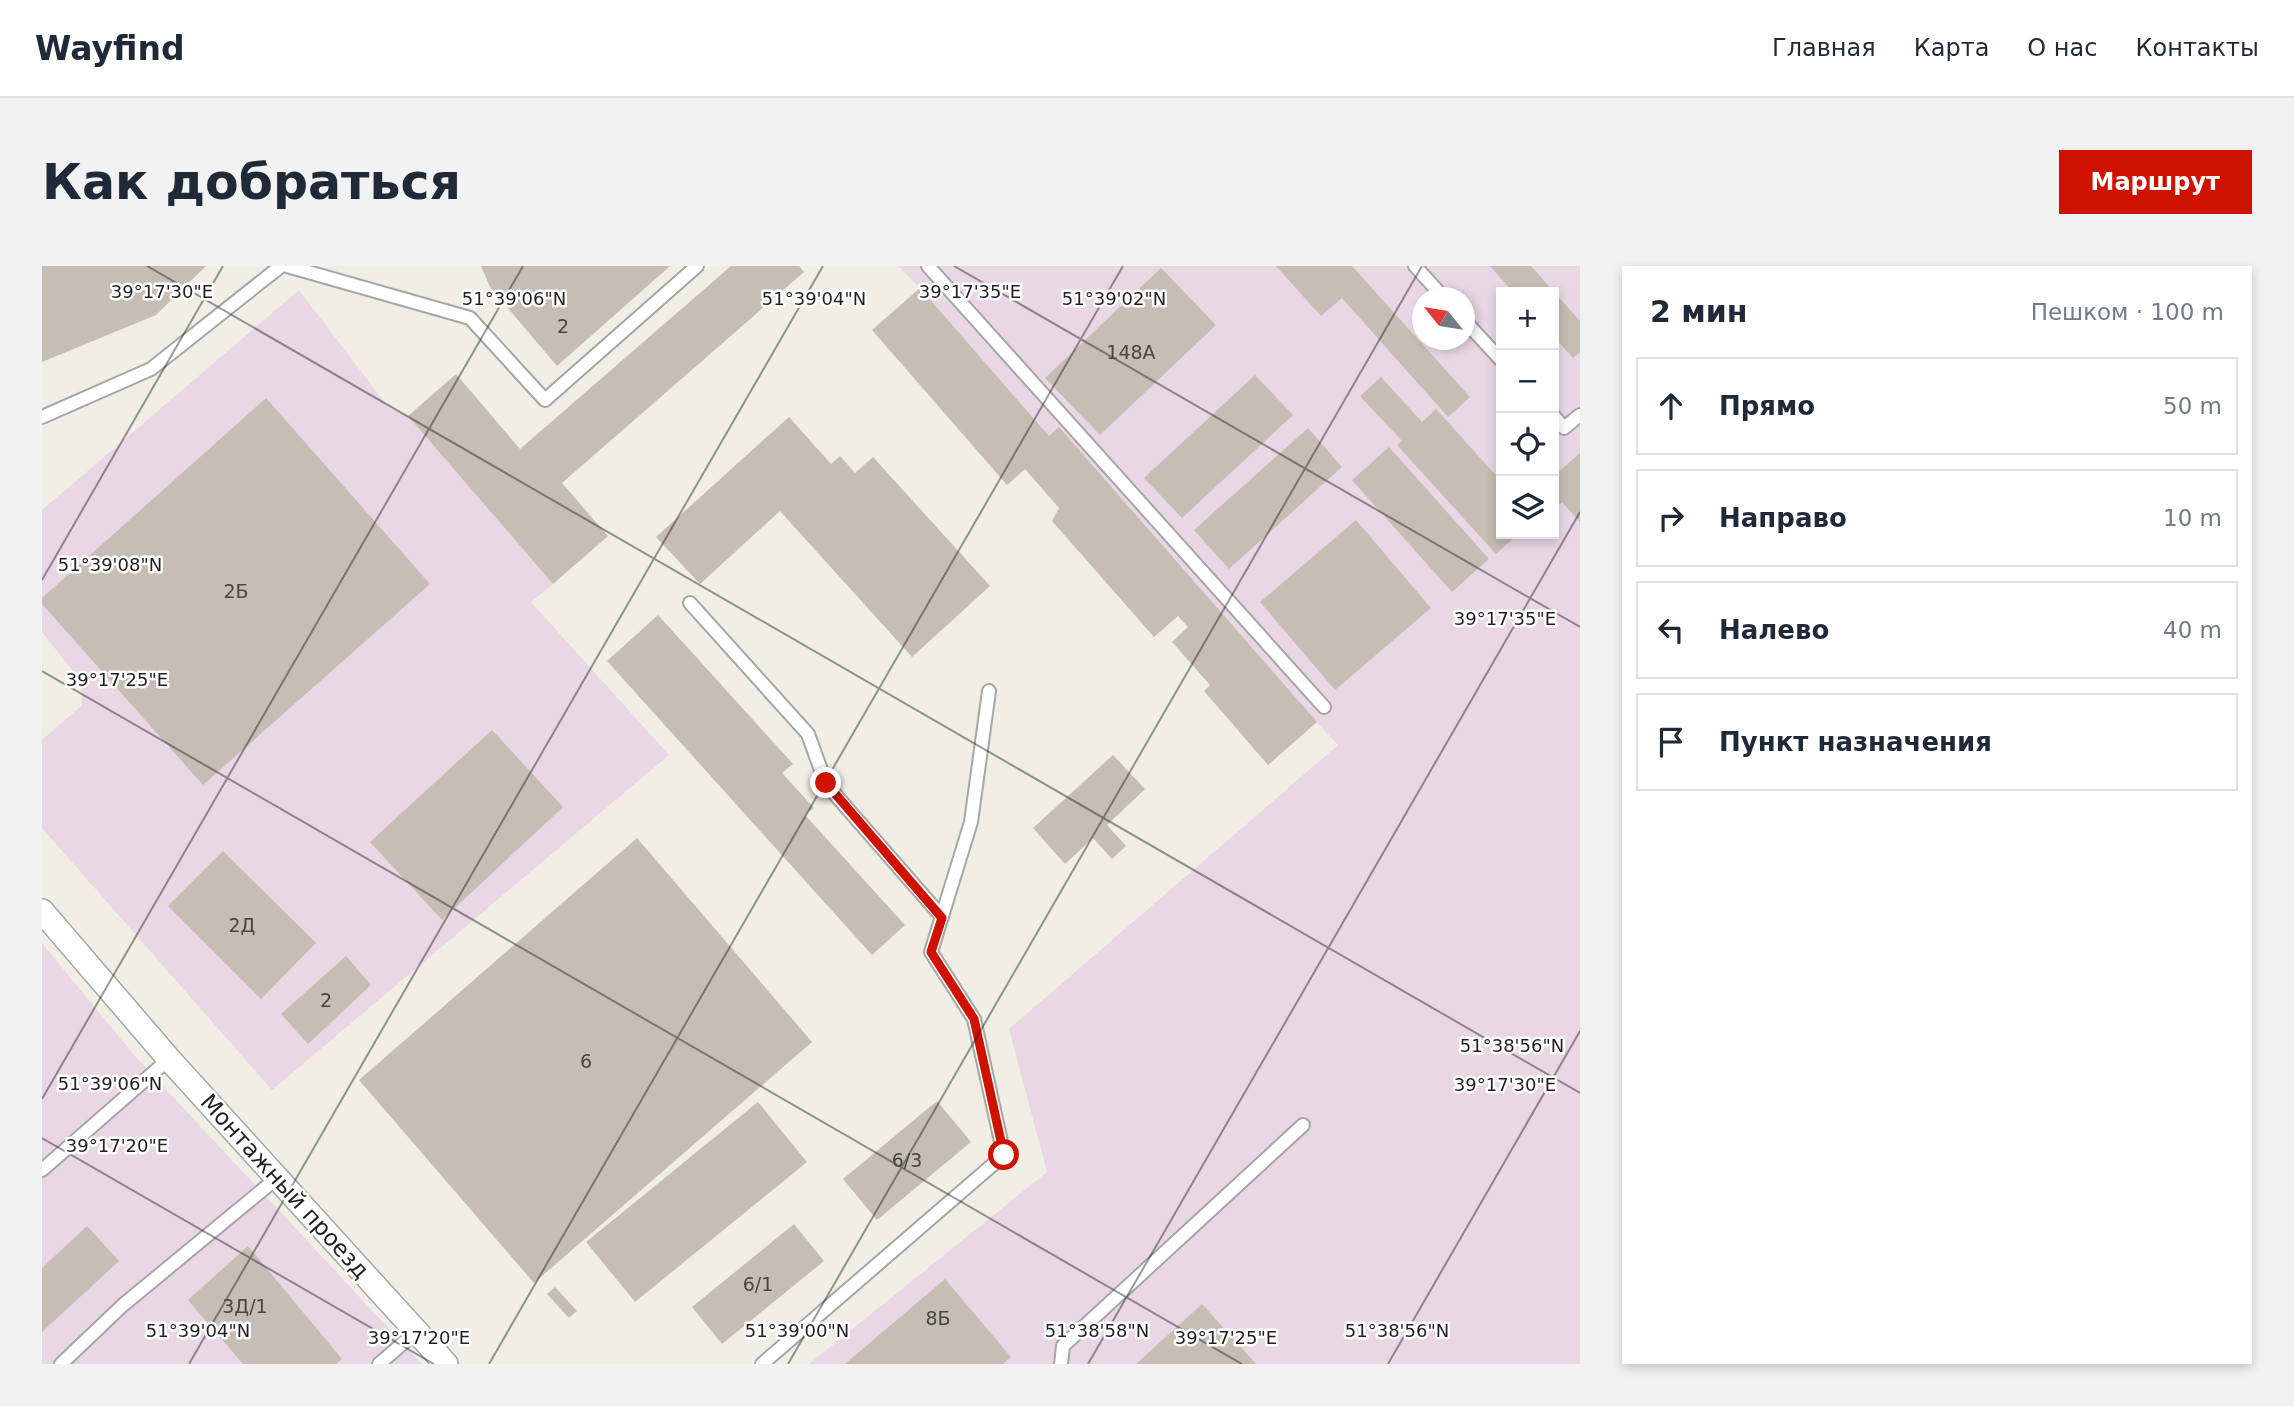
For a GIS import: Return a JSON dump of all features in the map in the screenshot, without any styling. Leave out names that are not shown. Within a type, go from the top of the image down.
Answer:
[{"type":"street","name":"Монтажный проезд","points":[[42,911],[169,1059],[446,1364]]},
{"type":"lane","points":[[42,416],[151,369],[281,266]]},
{"type":"lane","points":[[287,266],[470,318],[545,400],[697,266]]},
{"type":"lane","points":[[928,266],[1324,707]]},
{"type":"lane","points":[[1415,266],[1434,287]]},
{"type":"lane","points":[[1475,331],[1496,354]]},
{"type":"lane","points":[[1559,422],[1564,428],[1580,415]]},
{"type":"lane","points":[[690,603],[808,734],[826,783],[942,918]]},
{"type":"lane","points":[[762,1364],[1004,1155],[974,1019],[931,952],[971,822],[989,691]]},
{"type":"lane","points":[[42,1170],[169,1059]]},
{"type":"lane","points":[[1061,1364],[1063,1346],[1303,1125]]},
{"type":"lane","points":[[61,1364],[123,1306],[277,1178]]},
{"type":"lane","points":[[379,1364],[417,1331]]},
{"type":"shaded area","points":[[898,266],[1580,266],[1580,1364],[809,1364],[1047,1172],[1009,1029],[1338,745],[1049,436]]},
{"type":"shaded area","points":[[299,290],[389,408],[408,416],[553,584],[531,602],[669,755],[272,1090],[42,828],[42,740],[82,705],[81,681],[42,632],[42,510]]},
{"type":"shaded area","points":[[42,943],[134,1055],[422,1364],[42,1364]]},
{"type":"building","points":[[42,266],[206,266],[156,315],[42,362]]},
{"type":"building","points":[[481,266],[670,266],[557,366],[490,287]]},
{"type":"building","points":[[731,266],[799,266],[804,272],[562,483],[608,536],[553,584],[408,416],[456,374],[520,449]]},
{"type":"building","points":[[1276,266],[1352,266],[1412,333],[1412,350],[1428,350],[1470,397],[1448,417],[1342,298],[1321,316]]},
{"type":"building","points":[[1490,266],[1531,266],[1550,287],[1509,287]]},
{"type":"building","points":[[1161,268],[1216,325],[1100,435],[1045,378]]},
{"type":"building","points":[[920,288],[1049,436],[1059,427],[1317,722],[1268,765],[1204,691],[1210,685],[1172,642],[1188,627],[1178,616],[1154,637],[1052,521],[1059,508],[1025,469],[1007,485],[872,330]]},
{"type":"building","points":[[1559,297],[1580,321],[1580,352],[1573,358],[1559,343]]},
{"type":"building","points":[[1255,375],[1293,415],[1182,518],[1144,478]]},
{"type":"building","points":[[1381,377],[1422,422],[1436,409],[1496,475],[1496,539],[1512,539],[1496,554],[1397,445],[1402,441],[1360,396]]},
{"type":"building","points":[[266,398],[430,584],[203,785],[42,604],[42,598]]},
{"type":"building","points":[[789,417],[831,464],[840,456],[855,473],[873,457],[990,586],[912,657],[780,511],[700,584],[656,537]]},
{"type":"building","points":[[1308,428],[1342,467],[1229,569],[1194,530]]},
{"type":"building","points":[[1389,447],[1489,559],[1452,592],[1352,480]]},
{"type":"building","points":[[1580,453],[1580,522],[1562,502],[1559,505],[1559,472]]},
{"type":"building","points":[[1356,520],[1431,608],[1335,690],[1260,602]]},
{"type":"building","points":[[658,615],[793,764],[782,773],[814,808],[805,815],[905,925],[872,955],[607,661]]},
{"type":"building","points":[[492,730],[563,807],[442,920],[370,842]]},
{"type":"building","points":[[1113,755],[1145,789],[1107,825],[1126,846],[1112,859],[1093,838],[1065,864],[1033,828]]},
{"type":"building","points":[[637,838],[812,1042],[534,1283],[359,1080]]},
{"type":"building","points":[[223,851],[316,943],[261,999],[168,906]]},
{"type":"building","points":[[346,956],[371,985],[308,1044],[281,1014]]},
{"type":"building","points":[[937,1101],[971,1142],[877,1220],[843,1179]]},
{"type":"building","points":[[758,1102],[807,1162],[635,1302],[586,1242]]},
{"type":"building","points":[[794,1224],[824,1261],[722,1344],[692,1307]]},
{"type":"building","points":[[87,1226],[119,1261],[42,1332],[42,1268]]},
{"type":"building","points":[[248,1246],[342,1359],[336,1364],[243,1364],[188,1300]]},
{"type":"building","points":[[945,1279],[1011,1357],[1003,1364],[845,1364]]},
{"type":"building","points":[[555,1287],[577,1311],[569,1318],[547,1294]]},
{"type":"building","points":[[1202,1304],[1256,1364],[1136,1364]]},
{"type":"route","points":[[826,783],[942,918],[931,952],[974,1019],[1004,1155]]}]
